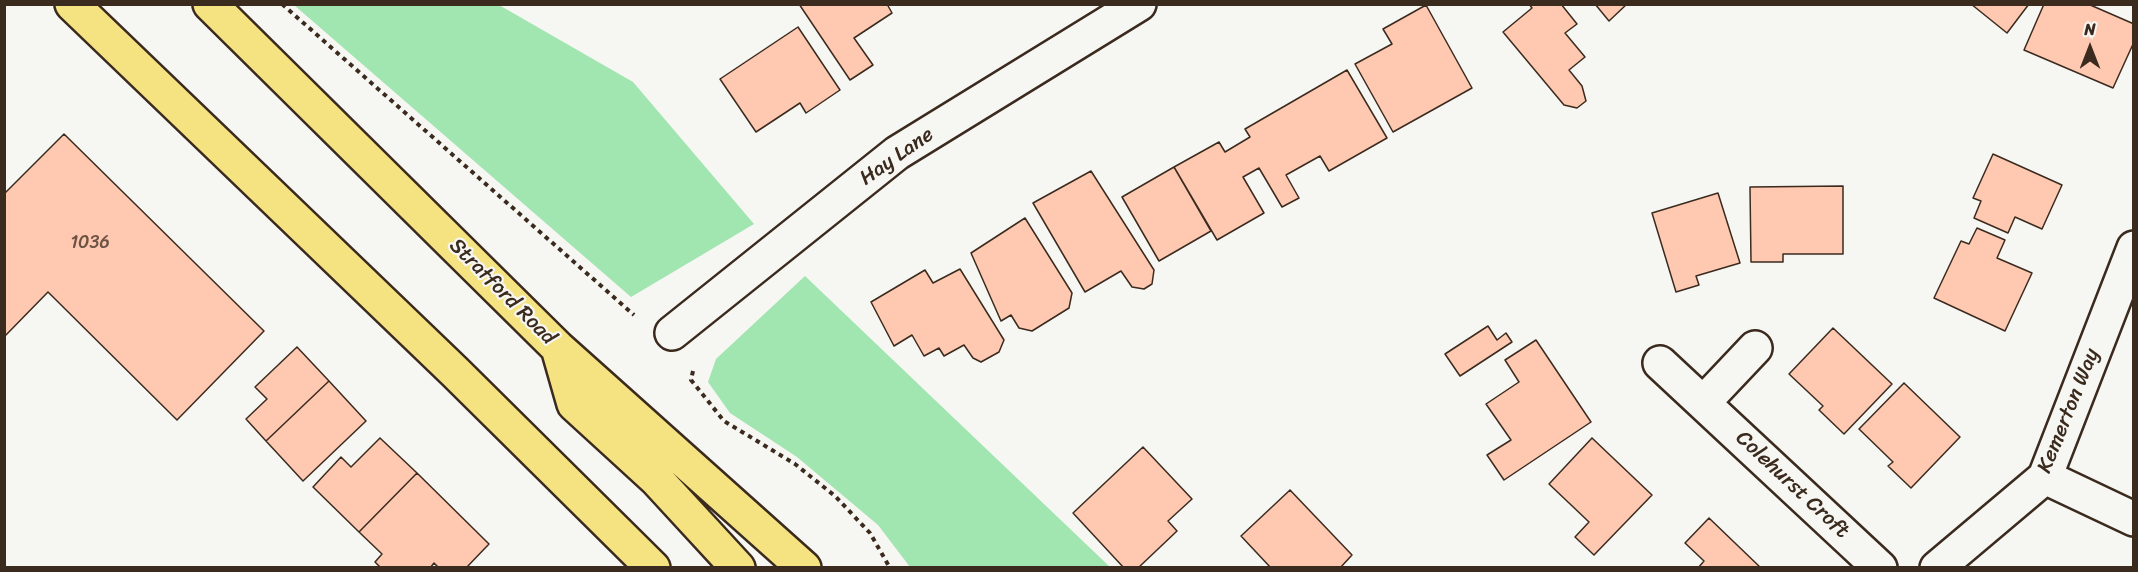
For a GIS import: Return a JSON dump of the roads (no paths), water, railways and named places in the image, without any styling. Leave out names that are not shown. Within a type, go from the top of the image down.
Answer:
[{"type":"highway","points":[[72,4],[455,372],[653,567]]},
{"type":"highway","name":"Stratford Road","points":[[210,4],[558,348],[804,567]]},
{"type":"highway","points":[[558,348],[574,404],[656,479],[738,567]]},
{"type":"street","name":"Hay Lane","points":[[672,333],[897,153],[1139,4]]},
{"type":"street","name":"Kemerton Way","points":[[1937,567],[2045,477],[2133,248]]},
{"type":"street","points":[[1703,403],[1755,348]]},
{"type":"street","name":"Colehurst Croft","points":[[1660,363],[1880,567]]},
{"type":"street","points":[[2045,477],[2133,519]]}]
